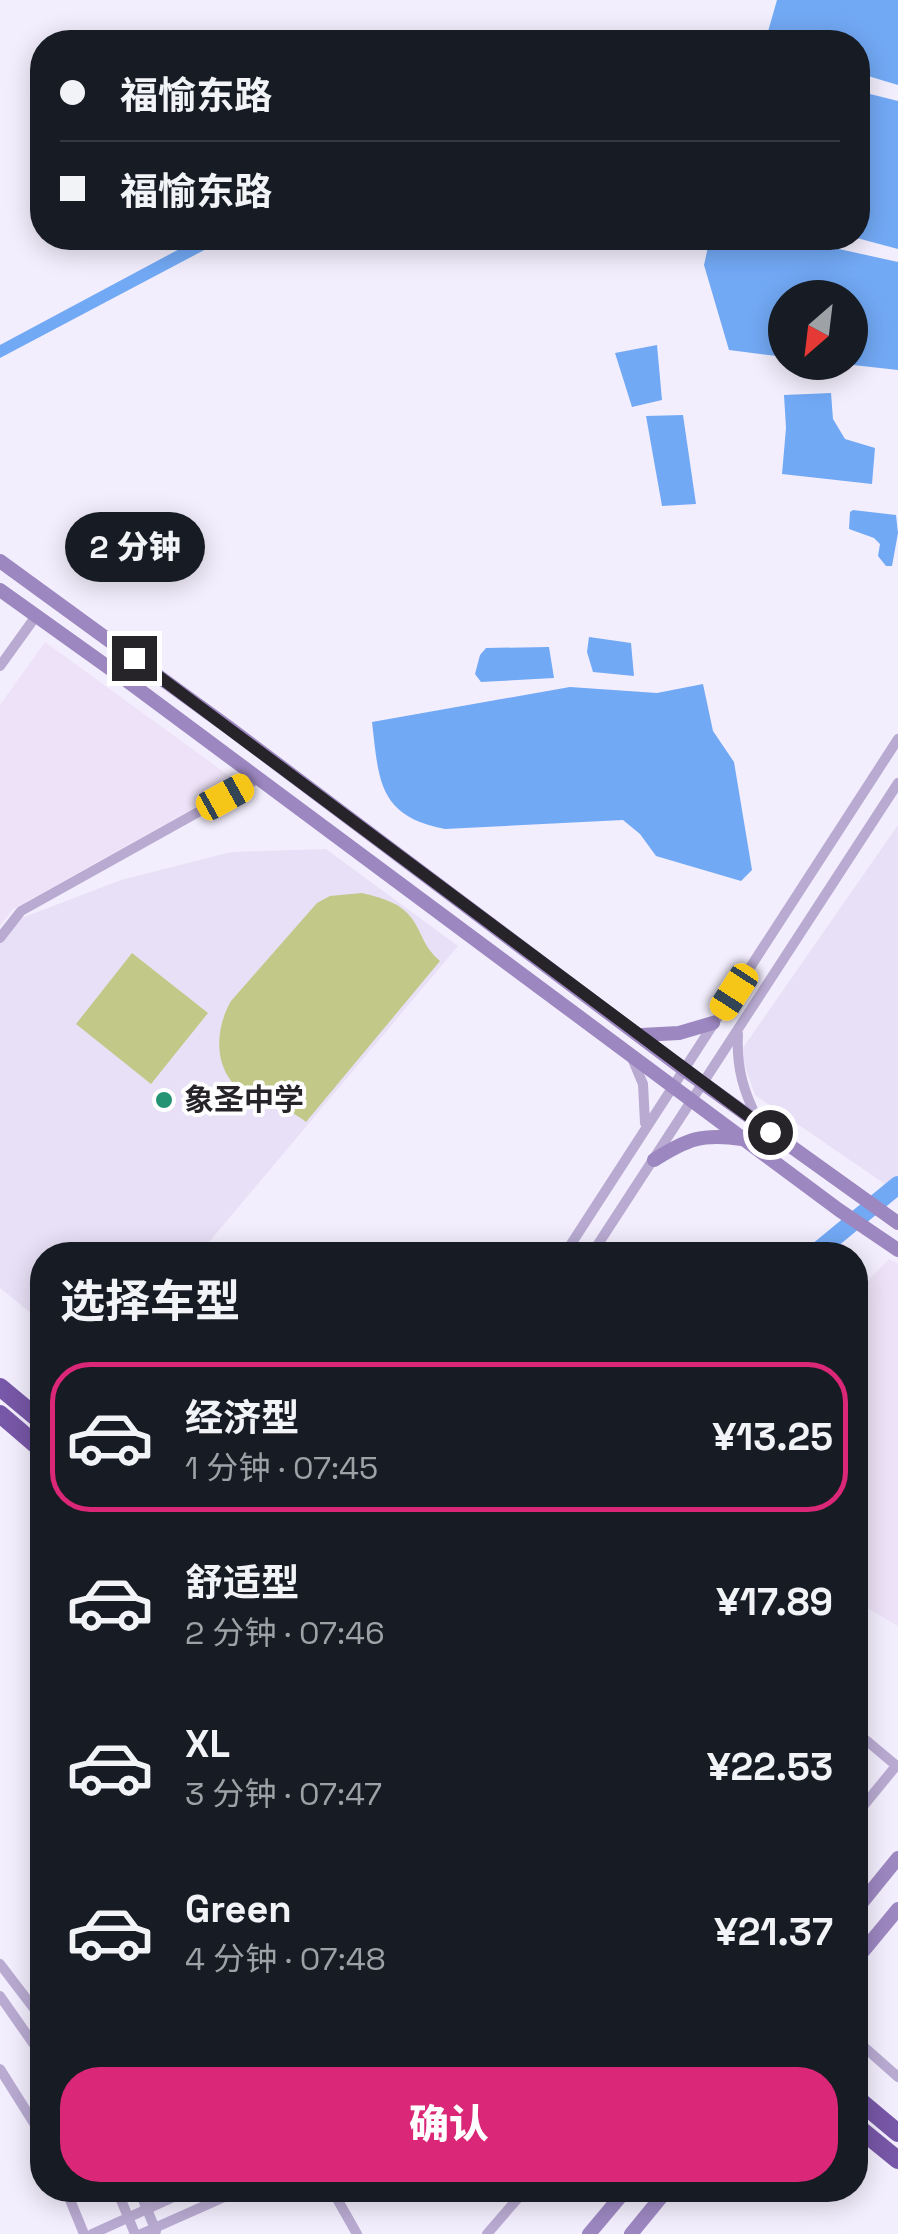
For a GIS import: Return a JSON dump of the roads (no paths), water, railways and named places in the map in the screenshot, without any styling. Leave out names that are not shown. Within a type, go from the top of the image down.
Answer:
[{"type":"highway","points":[[0,1386],[30,1412]]},
{"type":"highway","points":[[0,1414],[30,1440]]},
{"type":"highway","points":[[868,2109],[898,2133]]},
{"type":"highway","points":[[868,2136],[898,2160]]},
{"type":"street","points":[[0,561],[894,1221]]},
{"type":"street","points":[[0,590],[898,1250]]},
{"type":"street","points":[[0,666],[36,616]]},
{"type":"street","points":[[572,1242],[898,738]]},
{"type":"street","points":[[0,938],[20,911],[259,778]]},
{"type":"street","points":[[600,1242],[898,783]]},
{"type":"street","points":[[638,1035],[679,1033],[713,1023]]},
{"type":"street","points":[[738,1029],[736,1059],[742,1088],[765,1128],[758,1150]]},
{"type":"street","points":[[632,1056],[646,1104],[642,1133]]},
{"type":"street","points":[[654,1160],[685,1140],[706,1136],[744,1140]]},
{"type":"street","points":[[868,1742],[897,1766],[868,1801]]},
{"type":"street","points":[[868,1895],[898,1858]]},
{"type":"street","points":[[868,1946],[898,1910]]},
{"type":"street","points":[[0,1964],[30,2003]]},
{"type":"street","points":[[0,1996],[30,2039]]},
{"type":"street","points":[[868,2050],[898,2077]]},
{"type":"street","points":[[0,2068],[30,2117]]},
{"type":"street","points":[[71,2202],[84,2234]]},
{"type":"street","points":[[122,2202],[138,2234],[156,2231],[215,2202]]},
{"type":"street","points":[[144,2202],[156,2231]]},
{"type":"street","points":[[92,2234],[161,2202]]},
{"type":"street","points":[[339,2202],[357,2234]]},
{"type":"street","points":[[487,2234],[515,2202]]},
{"type":"street","points":[[597,2232],[618,2202]]},
{"type":"street","points":[[631,2234],[658,2202]]},
{"type":"water","points":[[777,0],[898,0],[898,85],[870,77],[870,30],[768,30]]},
{"type":"water","points":[[870,94],[898,101],[898,249],[870,241]]},
{"type":"water","points":[[178,250],[204,250],[0,358],[0,345]]},
{"type":"water","points":[[707,250],[844,250],[898,262],[898,370],[868,367],[868,280],[768,280],[768,355],[729,350],[704,265]]},
{"type":"water","points":[[657,345],[662,400],[632,407],[615,353]]},
{"type":"water","points":[[831,393],[833,419],[845,439],[875,448],[872,484],[782,474],[784,395]]},
{"type":"water","points":[[683,415],[696,504],[662,506],[646,416]]},
{"type":"water","points":[[853,510],[896,515],[898,533],[892,566],[886,566],[878,556],[880,544],[874,538],[849,529]]},
{"type":"water","points":[[589,637],[631,643],[634,676],[593,672],[587,652]]},
{"type":"water","points":[[549,647],[554,678],[481,682],[475,674],[486,648]]},
{"type":"water","points":[[703,684],[713,731],[734,762],[752,870],[741,881],[656,856],[640,834],[623,820],[445,829],[423,823],[394,805],[381,778],[372,722],[570,687],[657,693]]},
{"type":"waterway","points":[[829,1242],[898,1185]]},
{"type":"place","name":"象圣中学","points":[[164,1100]]}]
